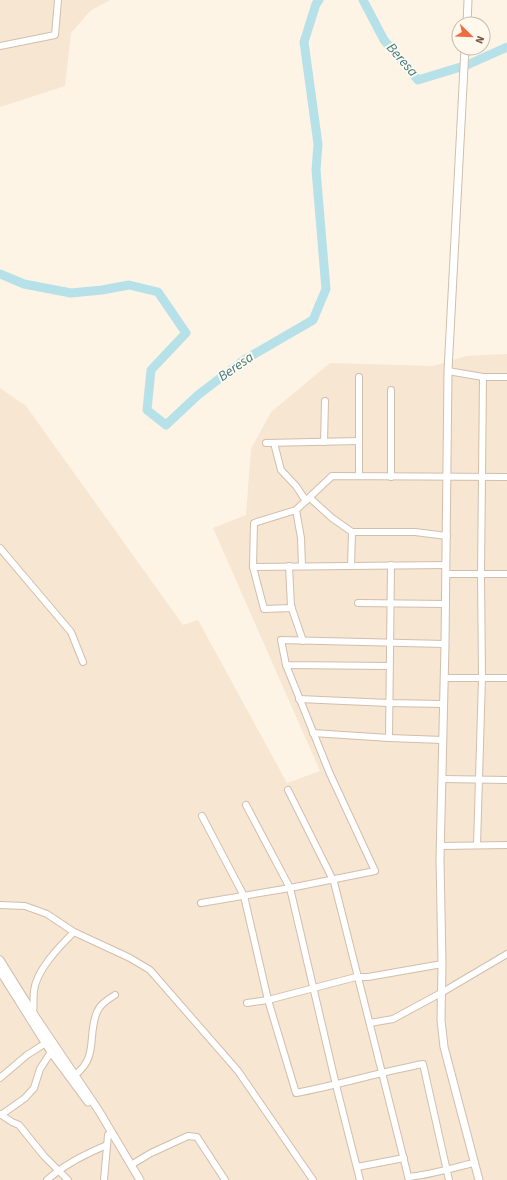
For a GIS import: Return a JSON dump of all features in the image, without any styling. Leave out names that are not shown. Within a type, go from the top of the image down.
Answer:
[{"type":"street","points":[[0,46],[55,35],[58,0]]},
{"type":"street","points":[[467,16],[468,0]]},
{"type":"street","points":[[465,56],[448,370],[448,477],[441,846],[441,1020],[444,1048],[474,1163],[480,1180]]},
{"type":"street","points":[[448,370],[483,376],[507,377]]},
{"type":"street","points":[[477,845],[482,678],[481,574],[483,376]]},
{"type":"street","points":[[359,377],[359,476]]},
{"type":"street","points":[[391,390],[391,476]]},
{"type":"street","points":[[324,442],[325,400]]},
{"type":"street","points":[[266,443],[359,441]]},
{"type":"street","points":[[274,443],[281,470],[308,499],[352,532],[415,532],[447,536]]},
{"type":"street","points":[[292,608],[264,609],[253,567],[254,523],[296,510],[332,476],[507,477]]},
{"type":"street","points":[[296,510],[301,538],[302,566]]},
{"type":"street","points":[[351,566],[352,532]]},
{"type":"street","points":[[0,548],[71,632],[83,662]]},
{"type":"street","points":[[389,738],[391,565]]},
{"type":"street","points":[[253,567],[446,565]]},
{"type":"street","points":[[289,566],[292,608],[303,641]]},
{"type":"street","points":[[446,574],[507,574]]},
{"type":"street","points":[[358,603],[446,604]]},
{"type":"street","points":[[201,903],[333,880],[375,870],[330,774],[299,699],[286,665],[280,640],[445,644]]},
{"type":"street","points":[[286,665],[389,666]]},
{"type":"street","points":[[444,678],[507,678]]},
{"type":"street","points":[[299,699],[389,704],[444,704]]},
{"type":"street","points":[[313,732],[389,738],[443,740]]},
{"type":"street","points":[[442,779],[507,780]]},
{"type":"street","points":[[288,790],[333,880],[404,1158],[408,1179],[474,1163]]},
{"type":"street","points":[[246,805],[290,888],[360,1180]]},
{"type":"street","points":[[202,816],[244,896],[268,1000],[296,1093],[336,1085],[382,1072],[423,1064],[449,1180]]},
{"type":"street","points":[[441,846],[507,845]]},
{"type":"street","points":[[0,905],[25,906],[47,914],[74,932],[130,958],[150,970],[238,1071],[313,1180]]},
{"type":"street","points":[[33,1013],[34,990],[38,978],[48,961],[74,932]]},
{"type":"street","points":[[370,1023],[393,1019],[507,954]]},
{"type":"street","points":[[0,960],[33,1013],[48,1041],[50,1052],[89,1104],[135,1180]]},
{"type":"street","points":[[248,1002],[268,1000],[358,977],[368,977],[442,964]]},
{"type":"street","points":[[0,971],[48,1041],[75,1075],[140,1180]]},
{"type":"street","points":[[75,1075],[83,1069],[90,1056],[93,1024],[97,1010],[104,1002],[114,995]]},
{"type":"street","points":[[0,1078],[27,1055],[48,1041]]},
{"type":"street","points":[[50,1052],[40,1069],[34,1088],[25,1098],[1,1114],[19,1125],[44,1156],[68,1180]]},
{"type":"street","points":[[104,1180],[108,1135]]},
{"type":"street","points":[[131,1165],[151,1152],[188,1136],[197,1137],[225,1180]]},
{"type":"street","points":[[47,1180],[58,1170],[90,1152],[107,1145]]},
{"type":"street","points":[[357,1167],[404,1158]]},
{"type":"shaded area","points":[[0,0],[110,0],[90,11],[71,33],[65,86],[0,107]]},
{"type":"shaded area","points":[[507,354],[507,1180],[0,1180],[0,388],[26,406],[183,625],[198,620],[287,783],[320,771],[213,528],[246,515],[251,449],[271,412],[330,363],[433,366],[466,356]]},
{"type":"waterway","name":"Beresa","points":[[0,274],[24,284],[71,293],[102,290],[129,285],[158,292],[186,333],[151,370],[147,410],[166,425],[198,395],[244,360],[313,320],[326,289],[316,170],[318,144],[304,42],[316,4],[319,0]]},
{"type":"waterway","name":"Beresa","points":[[363,0],[384,40],[418,80],[467,65],[507,47]]}]
